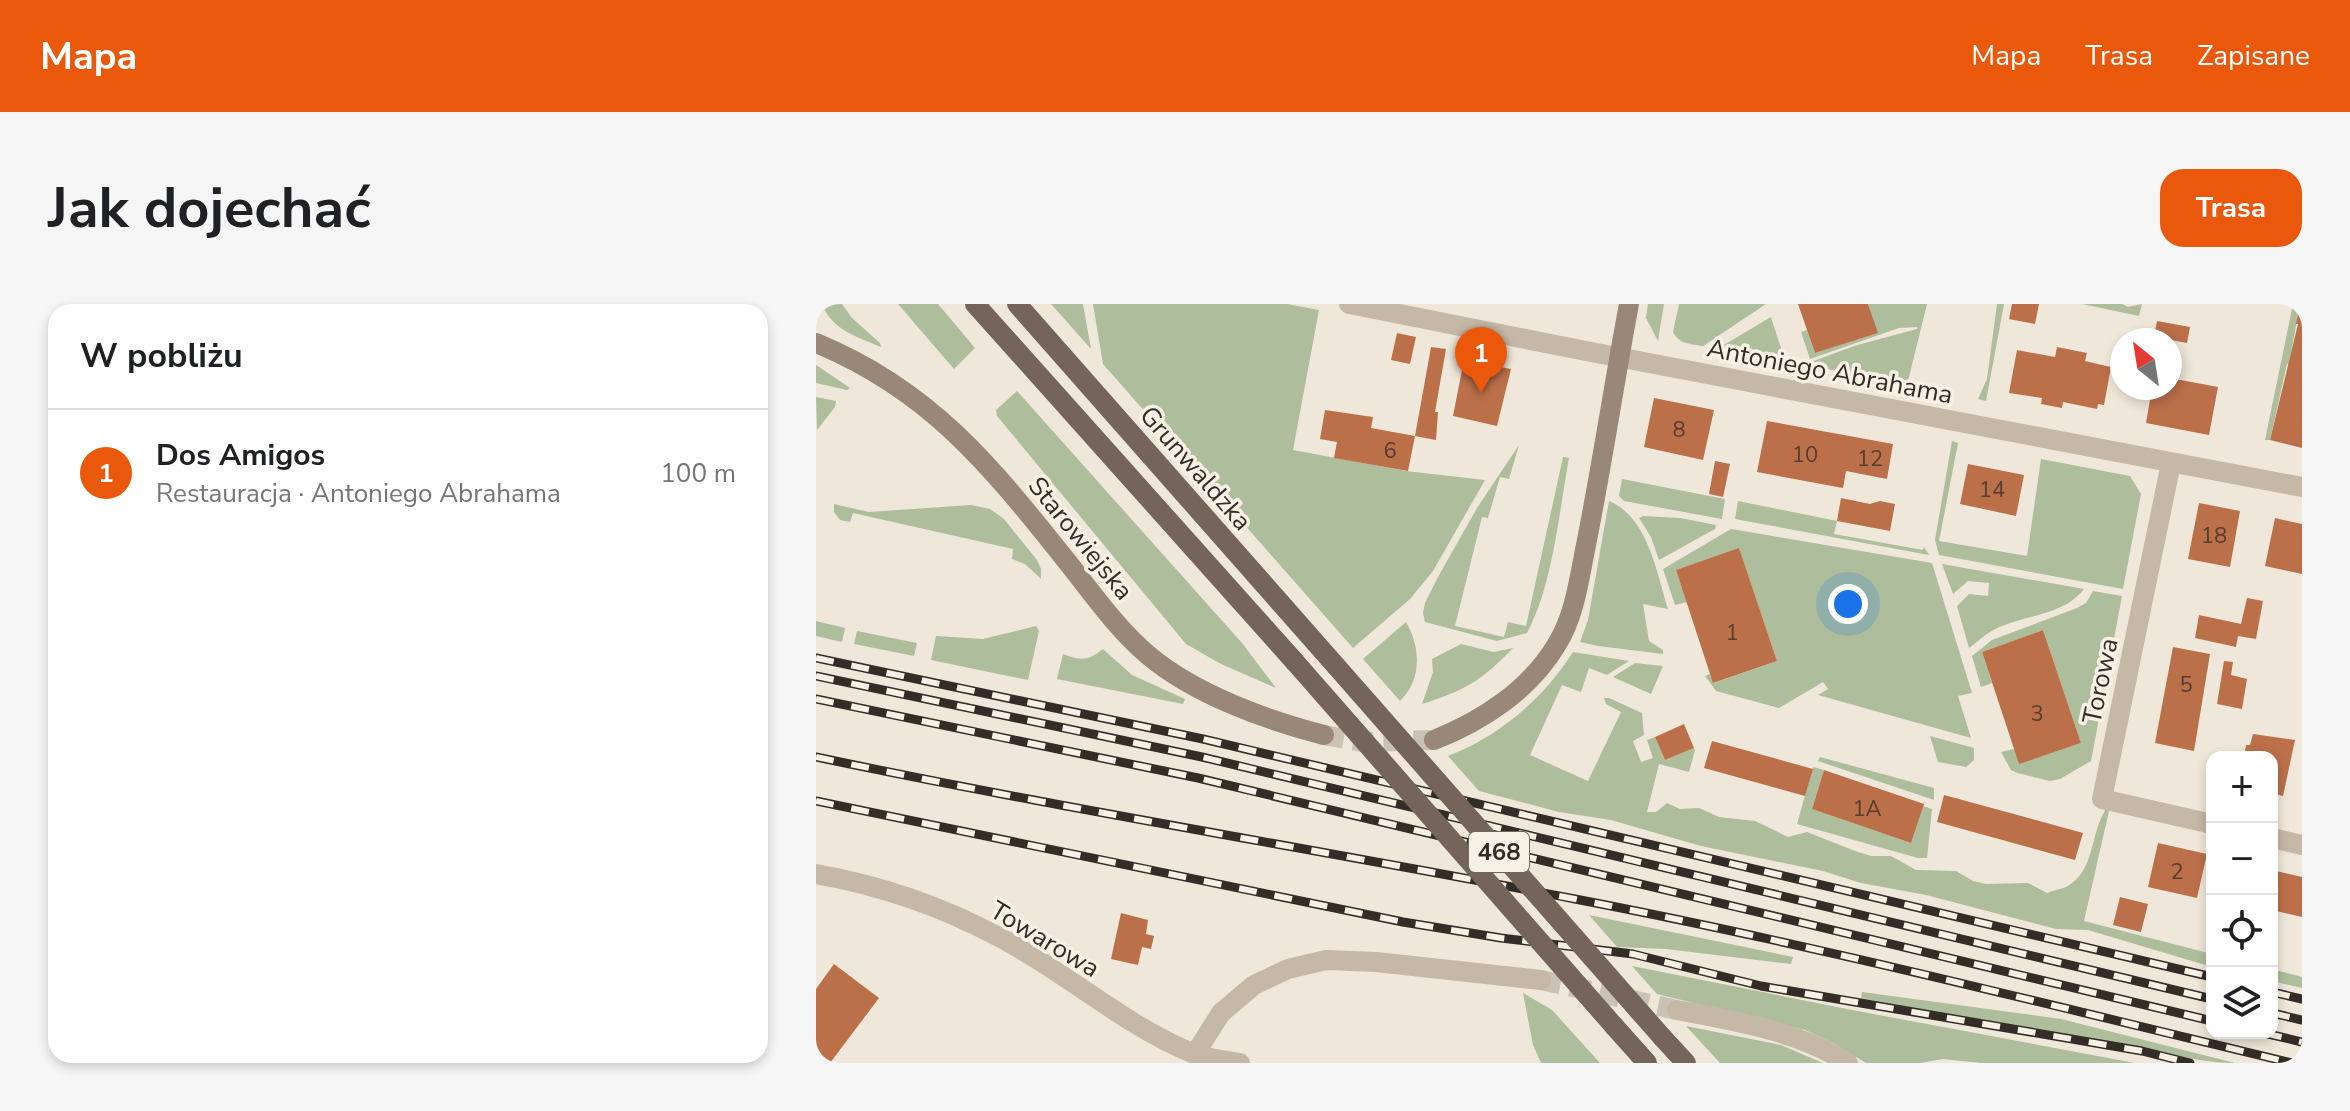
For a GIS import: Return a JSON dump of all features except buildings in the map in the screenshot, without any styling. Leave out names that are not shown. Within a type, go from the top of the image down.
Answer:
[{"type":"main road","name":"Grunwaldzka","points":[[975,304],[1647,1063]]},
{"type":"main road","name":"Grunwaldzka","points":[[1017,304],[1686,1063]]},
{"type":"main road","points":[[1434,740],[1490,712],[1525,684],[1548,659],[1564,631],[1572,609],[1593,512],[1629,304]]},
{"type":"main road","name":"Starowiejska","points":[[816,343],[853,358],[883,377],[927,408],[970,445],[1110,616],[1149,656],[1181,677],[1249,712],[1324,735]]},
{"type":"street","name":"Antoniego Abrahama","points":[[1349,304],[2302,487]]},
{"type":"street","name":"Torowa","points":[[2171,463],[2102,799],[2208,823]]},
{"type":"street","points":[[2278,839],[2302,845]]},
{"type":"street","name":"Towarowa","points":[[816,874],[848,880],[925,904],[1001,938],[1191,1059],[1240,1063]]},
{"type":"street","points":[[1191,1059],[1221,1013],[1254,985],[1288,969],[1326,960],[1376,962],[1541,980]]},
{"type":"street","points":[[1677,1010],[1792,1036],[1829,1051],[1848,1063]]},
{"type":"green space","points":[[822,304],[842,304],[881,347],[839,326]]},
{"type":"green space","points":[[898,304],[938,304],[975,348],[954,369]]},
{"type":"green space","points":[[1051,304],[1083,304],[1091,349]]},
{"type":"green space","points":[[1093,304],[1287,304],[1319,310],[1293,450],[1406,471],[1485,480],[1433,571],[1410,599],[1353,648],[1103,364]]},
{"type":"green space","points":[[1648,304],[1664,304],[1658,341],[1646,318]]},
{"type":"green space","points":[[1679,304],[1766,304],[1703,346],[1689,344],[1675,336],[1673,332]]},
{"type":"green space","points":[[1868,304],[1927,304],[1907,385],[1812,366],[1811,362],[1854,346],[1917,329],[1899,328],[1810,359],[1801,332],[1807,330],[1815,353],[1877,333]]},
{"type":"green space","points":[[1997,304],[2004,304],[1986,401],[1978,399],[1987,379]]},
{"type":"green space","points":[[2082,304],[2122,304],[2128,307],[2142,304],[2139,316]]},
{"type":"green space","points":[[2293,304],[2300,304],[2289,364],[2270,440],[2265,440]]},
{"type":"green space","points":[[1771,317],[1785,361],[1717,349]]},
{"type":"green space","points":[[816,365],[850,388],[847,390],[816,383]]},
{"type":"green space","points":[[1017,391],[1242,643],[1276,688],[1221,664],[1186,644],[997,416],[996,410]]},
{"type":"green space","points":[[816,397],[836,401],[835,407],[817,430]]},
{"type":"green space","points":[[1952,441],[1958,443],[1939,541],[2027,556],[2041,459],[2130,476],[2141,494],[2123,589],[1939,555],[1935,540]]},
{"type":"green space","points":[[1519,445],[1509,479],[1500,477],[1488,518],[1482,517],[1455,626],[1504,637],[1508,622],[1526,626],[1563,457],[1569,458],[1549,571],[1527,633],[1497,641],[1425,622],[1425,603],[1438,577],[1477,508]]},
{"type":"green space","points":[[1622,479],[1725,499],[1722,519],[1624,501],[1619,496]]},
{"type":"green space","points":[[1609,501],[1633,520],[1655,564],[1668,609],[1643,604],[1649,641],[1663,650],[1663,654],[1580,642],[1588,620]]},
{"type":"green space","points":[[1738,501],[1837,521],[1834,534],[1923,550],[1924,547],[1929,555],[1735,519]]},
{"type":"green space","points":[[834,504],[869,512],[971,505],[990,509],[1004,519],[1037,560],[1041,579],[1025,564],[1012,559],[1013,549],[853,513],[850,522],[840,520],[834,512]]},
{"type":"green space","points":[[1639,518],[1680,518],[1716,525],[1715,529],[1659,560],[1651,537]]},
{"type":"green space","points":[[1731,529],[1932,563],[1972,693],[1958,696],[1971,738],[1818,695],[1828,689],[1823,682],[1779,708],[1716,691],[1705,676],[1710,674],[1714,683],[1777,661],[1739,549],[1676,570],[1687,602],[1675,605],[1663,569]]},
{"type":"green space","points":[[1942,564],[2084,589],[2064,605],[2001,626],[1969,648],[1957,606],[1969,594],[1988,596],[1989,583],[1968,581],[1953,594]]},
{"type":"green space","points":[[2093,591],[2122,596],[2091,761],[2060,779],[2050,781],[2017,773],[2011,770],[2001,752],[2014,749],[2020,763],[2081,743],[2043,630],[1982,652],[1992,683],[1981,687],[1972,656],[1992,640],[2077,608],[2086,603]]},
{"type":"green space","points":[[816,621],[845,628],[842,642],[816,636]]},
{"type":"green space","points":[[1406,622],[1414,642],[1417,663],[1412,683],[1400,701],[1363,659]]},
{"type":"green space","points":[[1036,626],[1039,631],[1028,680],[931,660],[936,636],[983,639]]},
{"type":"green space","points":[[857,631],[917,643],[914,656],[854,644]]},
{"type":"green space","points":[[1461,644],[1494,652],[1513,648],[1472,683],[1422,704],[1433,672],[1432,659]]},
{"type":"green space","points":[[1103,649],[1132,675],[1185,699],[1183,704],[1057,679],[1063,654],[1084,659]]},
{"type":"green space","points":[[1573,652],[1629,661],[1607,675],[1589,668],[1581,692],[1562,685],[1530,755],[1588,781],[1621,712],[1606,704],[1604,698],[1642,713],[1644,735],[1633,741],[1641,762],[1653,758],[1647,740],[1655,737],[1665,760],[1694,748],[1689,772],[1659,764],[1647,812],[1656,812],[1667,803],[1680,809],[1699,808],[1719,817],[1755,821],[1788,837],[1807,832],[1871,856],[1891,856],[1916,870],[1956,871],[1973,881],[1986,884],[2028,883],[2047,893],[2066,887],[2083,872],[2106,809],[2109,811],[2084,921],[2206,952],[2206,965],[2088,930],[2056,929],[1926,895],[1701,846],[1611,820],[1559,812],[1479,791],[1448,756],[1485,738],[1519,714]]},
{"type":"green space","points":[[1635,663],[1663,666],[1651,694],[1613,677]]},
{"type":"green space","points":[[1930,736],[1974,748],[1974,760],[1966,767],[1938,762]]},
{"type":"green space","points":[[1820,757],[1934,788],[1934,800],[1818,761]]},
{"type":"green space","points":[[1813,767],[1824,770],[1812,809],[1911,843],[1923,806],[1932,809],[1927,858],[1797,824]]},
{"type":"green space","points":[[1589,915],[1793,957],[1791,964],[1666,949],[1617,947]]},
{"type":"green space","points":[[1632,966],[2135,1063],[1981,1063],[1943,1059],[1920,1063],[1866,1063],[1805,1030],[1657,994]]},
{"type":"green space","points":[[2278,971],[2302,977],[2302,988],[2278,982]]},
{"type":"green space","points":[[1862,992],[2061,1019],[2235,1063],[2192,1059],[1861,998]]},
{"type":"green space","points":[[1523,993],[1552,1010],[1600,1063],[1541,1063],[1533,1045]]},
{"type":"green space","points":[[1686,1026],[1781,1045],[1823,1063],[1720,1063]]},
{"type":"tunnel","points":[[1324,735],[1362,742],[1434,740]]},
{"type":"tunnel","points":[[1541,980],[1677,1010]]},
{"type":"railway","points":[[816,658],[1203,739],[2206,976]]},
{"type":"railway","points":[[816,676],[1202,757],[2206,998]]},
{"type":"railway","points":[[816,699],[1198,778],[2206,1020]]},
{"type":"railway","points":[[816,757],[1665,917],[1934,977],[2292,1063]]},
{"type":"railway","points":[[816,801],[1403,922],[1633,954],[1761,986],[2142,1051],[2190,1063]]},
{"type":"railway","points":[[2278,993],[2302,999]]},
{"type":"railway","points":[[2278,1014],[2302,1020]]},
{"type":"railway","points":[[2278,1036],[2302,1042]]},
{"type":"place","name":"Dos Amigos","points":[[1481,393]]}]
